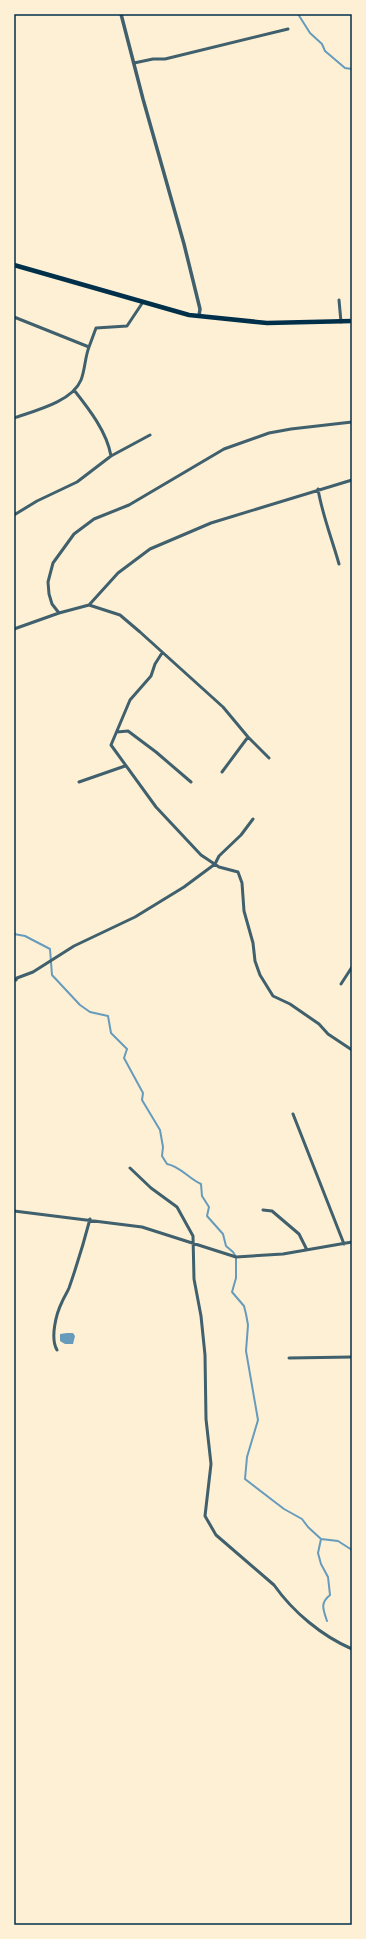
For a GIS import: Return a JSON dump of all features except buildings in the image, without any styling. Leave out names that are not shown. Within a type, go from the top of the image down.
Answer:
[{"type":"main road","points":[[14,265],[189,315],[267,323],[352,321]]},
{"type":"street","points":[[121,14],[184,244],[200,309],[199,316]]},
{"type":"street","points":[[134,64],[153,59],[165,59],[288,29]]},
{"type":"street","points":[[339,300],[341,322]]},
{"type":"street","points":[[14,418],[56,403],[74,390],[81,380],[89,347],[96,328],[127,326],[143,301]]},
{"type":"street","points":[[14,317],[89,347]]},
{"type":"street","points":[[74,390],[98,424],[110,448],[111,456]]},
{"type":"street","points":[[59,613],[52,604],[49,594],[48,582],[53,564],[74,534],[94,519],[129,505],[224,449],[269,434],[291,429],[352,422]]},
{"type":"street","points":[[14,515],[37,501],[78,482],[111,456],[150,435]]},
{"type":"street","points":[[14,629],[59,613],[89,605],[118,573],[150,548],[211,523],[318,489],[352,480]]},
{"type":"street","points":[[318,489],[320,505],[332,538],[339,564]]},
{"type":"street","points":[[89,605],[120,616],[178,665],[223,707],[248,737],[269,758]]},
{"type":"street","points":[[162,653],[155,664],[152,676],[130,700],[111,745],[156,807],[201,855],[219,867],[238,872],[242,883],[244,911],[253,943],[255,961],[260,975],[272,996],[290,1004],[320,1024],[328,1034],[352,1050]]},
{"type":"street","points":[[117,732],[128,731],[152,748],[191,782]]},
{"type":"street","points":[[222,772],[248,737]]},
{"type":"street","points":[[79,782],[126,766]]},
{"type":"street","points":[[16,980],[17,978],[33,972],[74,946],[136,918],[184,887],[215,864],[220,856],[241,835],[253,819]]},
{"type":"street","points":[[341,984],[352,967]]},
{"type":"street","points":[[293,1114],[344,1244]]},
{"type":"street","points":[[130,1168],[151,1188],[176,1207],[193,1236],[194,1279],[203,1334],[206,1419],[211,1464],[205,1516],[216,1535],[274,1585],[281,1595],[305,1618],[336,1643],[352,1649]]},
{"type":"street","points":[[263,1210],[272,1211],[299,1234],[307,1250]]},
{"type":"street","points":[[14,1211],[57,1217],[90,1219],[142,1227],[236,1257],[276,1255],[352,1242]]},
{"type":"street","points":[[57,1350],[55,1346],[55,1327],[61,1303],[69,1289],[90,1219]]},
{"type":"street","points":[[289,1358],[352,1357]]},
{"type":"water","points":[[73,1333],[75,1336],[73,1344],[65,1344],[60,1341],[60,1334]]},
{"type":"waterway","points":[[298,14],[310,33],[322,44],[325,51],[345,68],[352,69]]},
{"type":"waterway","points":[[14,934],[25,936],[50,949],[52,975],[80,1005],[90,1012],[108,1016],[111,1033],[127,1049],[124,1058],[143,1093],[142,1100],[160,1130],[163,1147],[162,1156],[167,1164],[176,1167],[201,1184],[202,1196],[209,1207],[207,1216],[223,1234],[226,1246],[236,1257],[236,1278],[232,1292],[244,1306],[246,1314],[248,1325],[246,1351],[258,1420],[247,1457],[245,1479],[284,1509],[302,1519],[321,1539],[338,1541],[352,1550]]},
{"type":"waterway","points":[[321,1539],[318,1553],[321,1564],[328,1577],[330,1595],[323,1606],[327,1621]]}]
